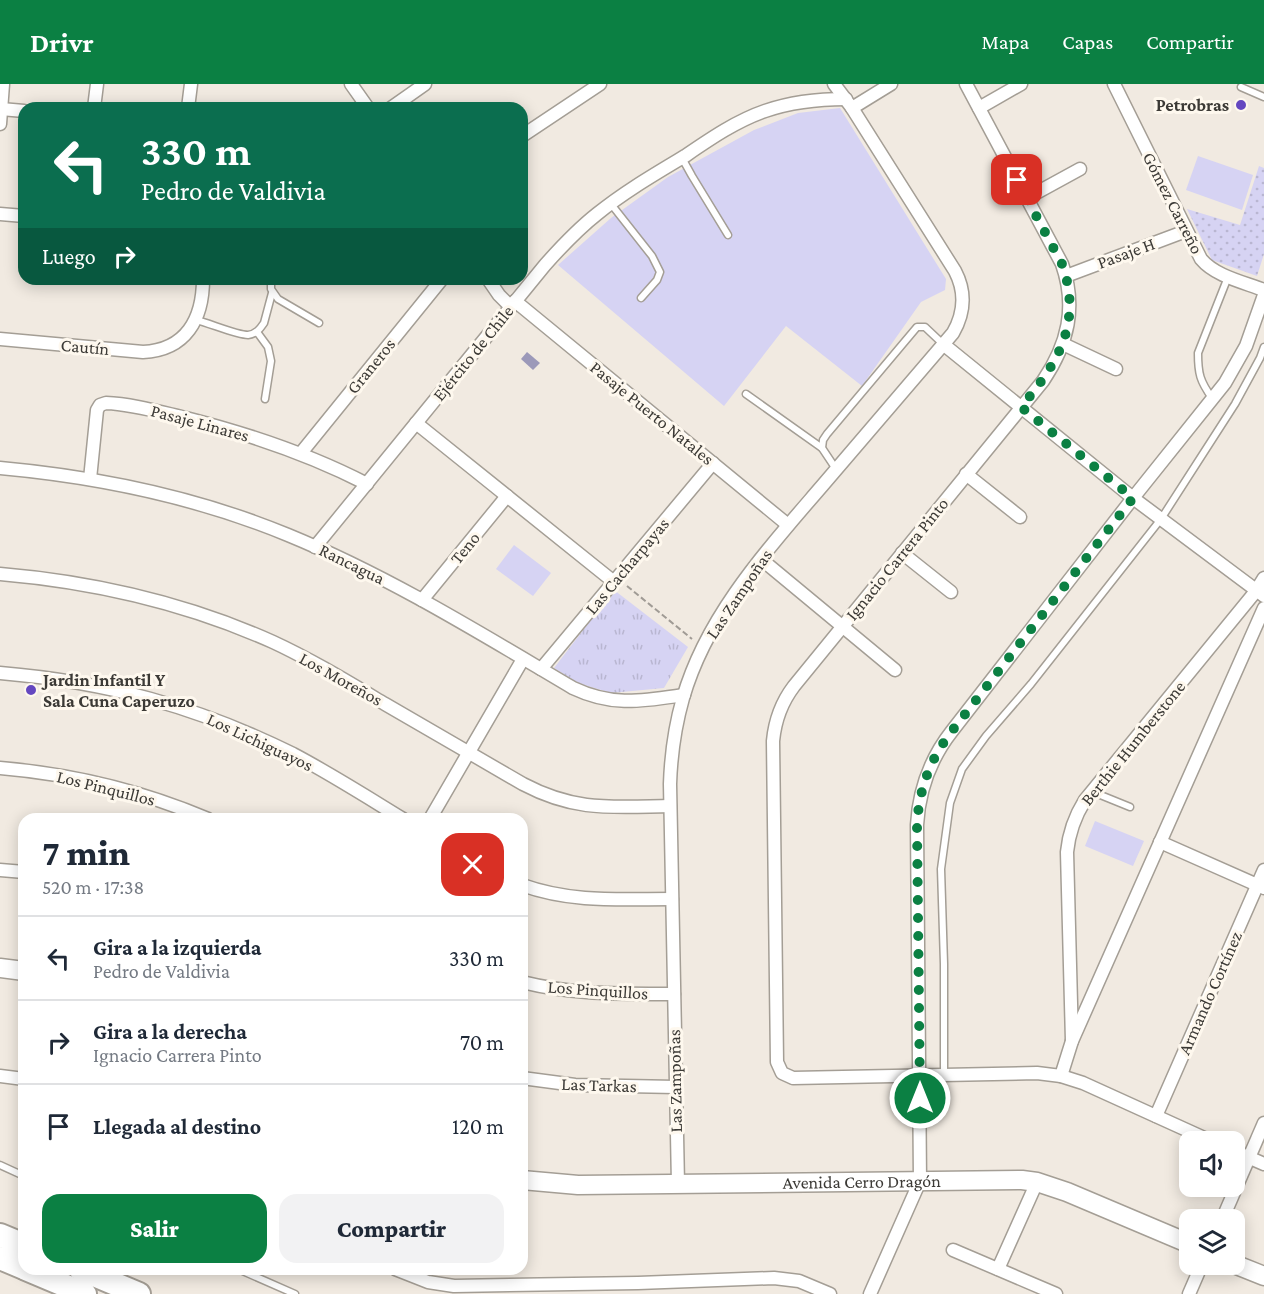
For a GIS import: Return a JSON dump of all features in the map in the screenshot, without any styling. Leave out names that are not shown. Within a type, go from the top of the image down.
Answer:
[{"type":"highway","points":[[0,1235],[18,1242]]},
{"type":"highway","points":[[0,1258],[18,1266]]},
{"type":"highway","points":[[39,1275],[85,1294]]},
{"type":"highway","points":[[94,1275],[139,1294]]},
{"type":"street","points":[[0,124],[3,84]]},
{"type":"street","points":[[95,102],[97,84]]},
{"type":"street","points":[[189,102],[191,84]]},
{"type":"street","points":[[351,84],[364,102]]},
{"type":"street","points":[[400,102],[425,84]]},
{"type":"street","points":[[528,132],[600,84]]},
{"type":"street","name":"Las Zampoñas","points":[[678,1184],[670,806],[671,761],[684,695],[703,648],[747,576],[953,333],[960,318],[963,301],[960,281],[849,104],[834,84]]},
{"type":"street","name":"Ejército de Chile","points":[[315,547],[513,304],[570,238],[610,204],[724,130],[762,112],[810,101],[849,104],[891,84]]},
{"type":"street","name":"Ignacio Carrera Pinto","points":[[919,1076],[794,1078],[782,1073],[777,1062],[773,741],[774,728],[781,705],[787,695],[1043,381],[1063,344],[1068,322],[1069,298],[1062,264],[966,84]]},
{"type":"street","points":[[979,108],[1021,84]]},
{"type":"street","name":"Gómez Carreño","points":[[1114,84],[1205,265],[1264,290]]},
{"type":"street","points":[[1,109],[18,110]]},
{"type":"street","points":[[1027,198],[1080,169]]},
{"type":"street","points":[[0,214],[18,216]]},
{"type":"street","name":"Pasaje H","points":[[1066,276],[1186,231]]},
{"type":"street","points":[[196,320],[203,285]]},
{"type":"street","name":"Graneros","points":[[301,453],[437,285]]},
{"type":"street","name":"Pasaje Puerto Natales","points":[[492,285],[499,295],[713,463],[788,525]]},
{"type":"street","points":[[870,1294],[920,1180],[917,825],[920,797],[928,771],[934,756],[947,737],[1133,498],[1213,400],[1246,346],[1264,295]]},
{"type":"street","name":"Cautín","points":[[0,339],[152,352],[170,346],[185,336],[196,320]]},
{"type":"street","points":[[943,344],[1133,498],[1260,594]]},
{"type":"street","points":[[1063,344],[1116,369]]},
{"type":"street","name":"Pasaje Linares","points":[[90,479],[97,410],[100,405],[106,403],[142,408],[258,439],[333,466],[367,484]]},
{"type":"street","points":[[416,423],[616,580]]},
{"type":"street","name":"Las Cacharpayas","points":[[541,669],[713,463]]},
{"type":"street","name":"Rancagua","points":[[0,468],[90,479],[138,488],[199,504],[259,524],[315,547],[397,586],[582,693],[612,701],[633,702],[684,695]]},
{"type":"street","points":[[966,474],[1020,517]]},
{"type":"street","name":"Teno","points":[[422,600],[507,496]]},
{"type":"street","points":[[902,553],[951,592]]},
{"type":"street","points":[[761,559],[895,670]]},
{"type":"street","name":"Los Moreños","points":[[0,574],[66,581],[129,593],[238,628],[305,658],[537,791],[566,802],[609,807],[670,806]]},
{"type":"street","name":"Berthie Humberstone","points":[[1072,1041],[1067,852],[1074,819],[1092,791],[1260,594],[1264,578]]},
{"type":"street","name":"Berthie Humberstone","points":[[1061,1076],[1072,1041],[1264,608]]},
{"type":"street","points":[[433,813],[522,659]]},
{"type":"street","name":"Los Lichiguayos","points":[[0,673],[42,676],[118,690],[196,712],[294,755],[393,813]]},
{"type":"street","name":"Los Pinquillos","points":[[0,768],[119,788],[192,813]]},
{"type":"street","points":[[1160,842],[1261,886]]},
{"type":"street","points":[[0,870],[18,872]]},
{"type":"street","name":"Armando Cortínez","points":[[1156,1116],[1261,886],[1264,870]]},
{"type":"street","points":[[528,887],[576,898],[672,899]]},
{"type":"street","points":[[0,968],[18,970]]},
{"type":"street","name":"Los Pinquillos","points":[[528,983],[563,991],[586,993],[674,994]]},
{"type":"street","points":[[919,1076],[1036,1073],[1061,1076],[1083,1083],[1189,1131]]},
{"type":"street","points":[[0,1076],[18,1078]]},
{"type":"street","name":"Las Tarkas","points":[[528,1079],[575,1085],[676,1087]]},
{"type":"street","points":[[1227,1209],[1264,1123]]},
{"type":"street","points":[[1245,1155],[1264,1164]]},
{"type":"street","name":"Avenida Cerro Dragón","points":[[528,1181],[578,1185],[1007,1179],[1037,1182],[1067,1192],[1179,1239]]},
{"type":"street","points":[[998,1269],[1037,1182]]},
{"type":"street","points":[[953,1250],[1056,1294]]},
{"type":"street","points":[[1245,1268],[1264,1276]]},
{"type":"street","points":[[410,1275],[428,1282],[454,1286],[638,1289],[783,1278],[799,1281],[830,1294]]},
{"type":"street","points":[[1190,1294],[1198,1275]]},
{"type":"lane","points":[[1241,87],[1264,96]]},
{"type":"lane","points":[[682,157],[728,236]]},
{"type":"lane","points":[[610,204],[652,256],[660,272],[657,280],[641,298]]},
{"type":"lane","points":[[1213,400],[1201,382],[1198,353],[1228,276]]},
{"type":"lane","points":[[196,320],[243,334],[257,332],[264,324],[272,293],[270,285]]},
{"type":"lane","points":[[272,293],[278,299],[319,323]]},
{"type":"lane","points":[[822,448],[827,434],[917,327],[925,327],[943,344]]},
{"type":"lane","points":[[257,332],[268,347],[271,361],[265,399]]},
{"type":"lane","points":[[944,1076],[941,869],[950,803],[962,769],[1161,519],[1235,404],[1264,347]]},
{"type":"lane","points":[[746,394],[822,448],[836,470]]},
{"type":"lane","points":[[1092,791],[1130,807]]},
{"type":"lane","points":[[0,1166],[18,1174]]},
{"type":"lane","points":[[252,1275],[295,1294]]},
{"type":"path","points":[[616,580],[703,648]]},
{"type":"green space","points":[[840,108],[946,279],[945,290],[921,302],[862,386],[786,326],[724,406],[558,265],[611,218],[668,177],[754,130],[798,113]]},
{"type":"green space","points":[[1198,156],[1253,175],[1242,210],[1186,190]]},
{"type":"green space","points":[[1259,166],[1264,168],[1264,254],[1257,276],[1212,260],[1187,209],[1240,225]]},
{"type":"green space","points":[[514,545],[551,573],[533,596],[496,569]]},
{"type":"green space","points":[[614,590],[688,647],[664,688],[611,693],[578,683],[554,668]]},
{"type":"green space","points":[[1095,821],[1144,841],[1133,866],[1085,846]]},
{"type":"water","points":[[527,352],[540,363],[533,370],[521,359]]},
{"type":"place","name":"Petrobras","points":[[1241,105]]},
{"type":"place","name":"Jardin Infantil Y Sala Cuna Caperuzo","points":[[31,690]]},
{"type":"route","points":[[920,1098],[917,825],[923,784],[942,743],[1133,498],[1021,407],[1043,381],[1063,344],[1068,322],[1069,298],[1062,264],[1017,180]]}]
